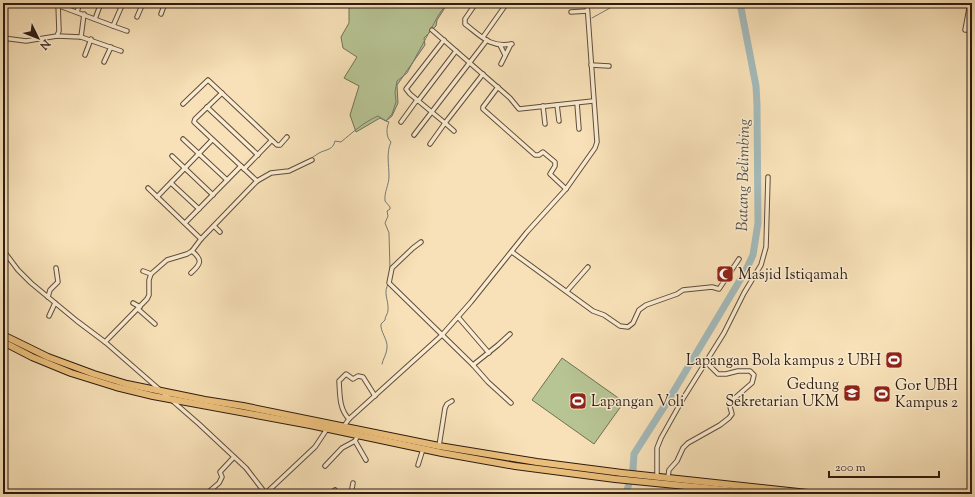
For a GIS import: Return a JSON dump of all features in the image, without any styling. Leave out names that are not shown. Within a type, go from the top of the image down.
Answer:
[{"type":"highway","points":[[3,335],[59,362],[172,399],[327,429],[356,438],[439,446],[537,462],[622,473],[817,494]]},
{"type":"highway","points":[[3,342],[58,368],[106,385],[147,391],[161,391],[344,426],[415,444],[423,449],[515,466],[615,479],[766,494]]},
{"type":"street","points":[[76,12],[80,3]]},
{"type":"street","points":[[95,19],[101,3]]},
{"type":"street","points":[[113,26],[123,3]]},
{"type":"street","points":[[137,17],[143,3]]},
{"type":"street","points":[[161,14],[165,3]]},
{"type":"street","points":[[476,3],[464,22],[487,40],[500,45],[511,44],[500,64]]},
{"type":"street","points":[[483,37],[507,3]]},
{"type":"street","points":[[344,426],[349,419],[442,335],[566,189],[596,146],[587,3]]},
{"type":"street","points":[[970,3],[965,30],[972,30]]},
{"type":"street","points":[[57,36],[58,4],[127,31]]},
{"type":"street","points":[[571,12],[587,12]]},
{"type":"street","points":[[81,37],[84,14]]},
{"type":"street","points":[[432,30],[484,74],[510,98],[519,109],[593,101]]},
{"type":"street","points":[[3,38],[26,41],[57,36],[81,37],[91,39],[121,51]]},
{"type":"street","points":[[85,55],[91,39]]},
{"type":"street","points":[[444,40],[406,89],[454,131]]},
{"type":"street","points":[[414,135],[487,40]]},
{"type":"street","points":[[500,45],[505,55]]},
{"type":"street","points":[[104,62],[110,47]]},
{"type":"street","points":[[400,122],[456,51]]},
{"type":"street","points":[[592,65],[609,66]]},
{"type":"street","points":[[430,144],[484,74]]},
{"type":"street","points":[[183,104],[207,80],[271,141],[279,146],[287,137]]},
{"type":"street","points":[[498,87],[482,109],[535,155],[539,155],[543,152],[555,162],[555,166],[550,174],[566,189]]},
{"type":"street","points":[[222,93],[194,121],[256,182]]},
{"type":"street","points":[[577,103],[579,129]]},
{"type":"street","points":[[558,105],[559,121]]},
{"type":"street","points":[[543,106],[545,124]]},
{"type":"street","points":[[207,107],[258,155]]},
{"type":"street","points":[[183,139],[227,180]]},
{"type":"street","points":[[157,197],[212,140]]},
{"type":"street","points":[[185,223],[227,180],[258,155],[271,141]]},
{"type":"street","points":[[172,156],[213,194]]},
{"type":"street","points":[[105,342],[147,299],[149,295],[150,274],[156,268],[167,260],[192,251],[201,239],[256,182],[271,173],[289,171],[312,160]]},
{"type":"street","points":[[655,476],[657,448],[684,397],[724,333],[744,293],[761,265],[766,247],[768,177]]},
{"type":"street","points":[[171,183],[199,209]]},
{"type":"street","points":[[148,188],[201,239]]},
{"type":"street","points":[[214,226],[220,232]]},
{"type":"street","points":[[421,242],[392,268],[389,282],[473,365],[488,382],[511,403]]},
{"type":"street","points":[[3,250],[23,275],[172,399],[251,473],[266,494],[315,447],[327,429]]},
{"type":"street","points":[[191,273],[200,261],[192,251]]},
{"type":"street","points":[[512,252],[593,311],[604,315],[617,325],[623,327],[628,327],[633,323],[639,310],[646,305],[677,294],[683,290],[712,287],[719,289],[739,259]]},
{"type":"street","points":[[48,297],[50,290],[58,282],[56,268]]},
{"type":"street","points":[[567,292],[588,268]]},
{"type":"street","points":[[143,271],[150,274]]},
{"type":"street","points":[[49,316],[56,303]]},
{"type":"street","points":[[133,304],[155,324]]},
{"type":"street","points":[[458,317],[489,353]]},
{"type":"street","points":[[473,365],[510,334]]},
{"type":"street","points":[[668,477],[669,470],[677,461],[685,445],[729,418],[732,414],[729,403],[752,383],[754,378],[754,375],[750,371],[738,370],[726,374],[718,374],[706,362]]},
{"type":"street","points":[[349,419],[343,413],[340,401],[339,381],[344,375],[346,374],[352,379],[358,376],[363,378],[368,382],[375,396]]},
{"type":"street","points":[[439,446],[445,408],[447,404],[452,401]]},
{"type":"street","points":[[325,466],[342,448],[356,438],[366,460]]},
{"type":"street","points":[[418,465],[423,449]]},
{"type":"street","points":[[206,494],[221,481],[222,478],[220,472],[234,457]]},
{"type":"street","points":[[351,494],[353,483]]},
{"type":"street","points":[[330,494],[336,490]]},
{"type":"green space","points":[[349,3],[448,3],[437,20],[436,26],[424,38],[425,45],[397,85],[398,103],[392,116],[386,121],[380,118],[356,132],[350,115],[359,86],[344,78],[357,57],[343,48],[341,37],[349,23]]},
{"type":"green space","name":"Lapangan Voli","points":[[562,358],[624,402],[594,444],[532,400]]},
{"type":"waterway","points":[[390,270],[389,233],[385,223],[388,216],[387,211],[390,207],[385,201],[385,198],[389,179],[388,155],[391,142],[388,138],[387,132],[389,122],[386,121],[392,114],[396,102],[395,92],[397,81],[407,73],[438,16],[447,3]]},
{"type":"waterway","points":[[592,18],[619,3]]},
{"type":"waterway","name":"Batang Belimbing","points":[[626,494],[633,469],[634,454],[669,399],[746,270],[753,255],[758,223],[757,105],[756,86],[740,3]]},
{"type":"waterway","points":[[310,159],[331,148],[335,141],[341,142],[373,118],[378,116],[386,121]]},
{"type":"waterway","points":[[288,169],[299,165]]},
{"type":"waterway","points":[[382,364],[387,345],[381,324],[385,320],[388,311],[386,290],[389,283]]},
{"type":"place","name":"Masjid Istiqamah","points":[[725,274]]},
{"type":"place","name":"Lapangan Bola kampus 2 UBH","points":[[894,360]]},
{"type":"place","name":"Gedung Sekretarian UKM","points":[[852,393]]},
{"type":"place","name":"Gor UBH Kampus 2","points":[[882,394]]},
{"type":"place","name":"Lapangan Voli","points":[[578,401]]}]
